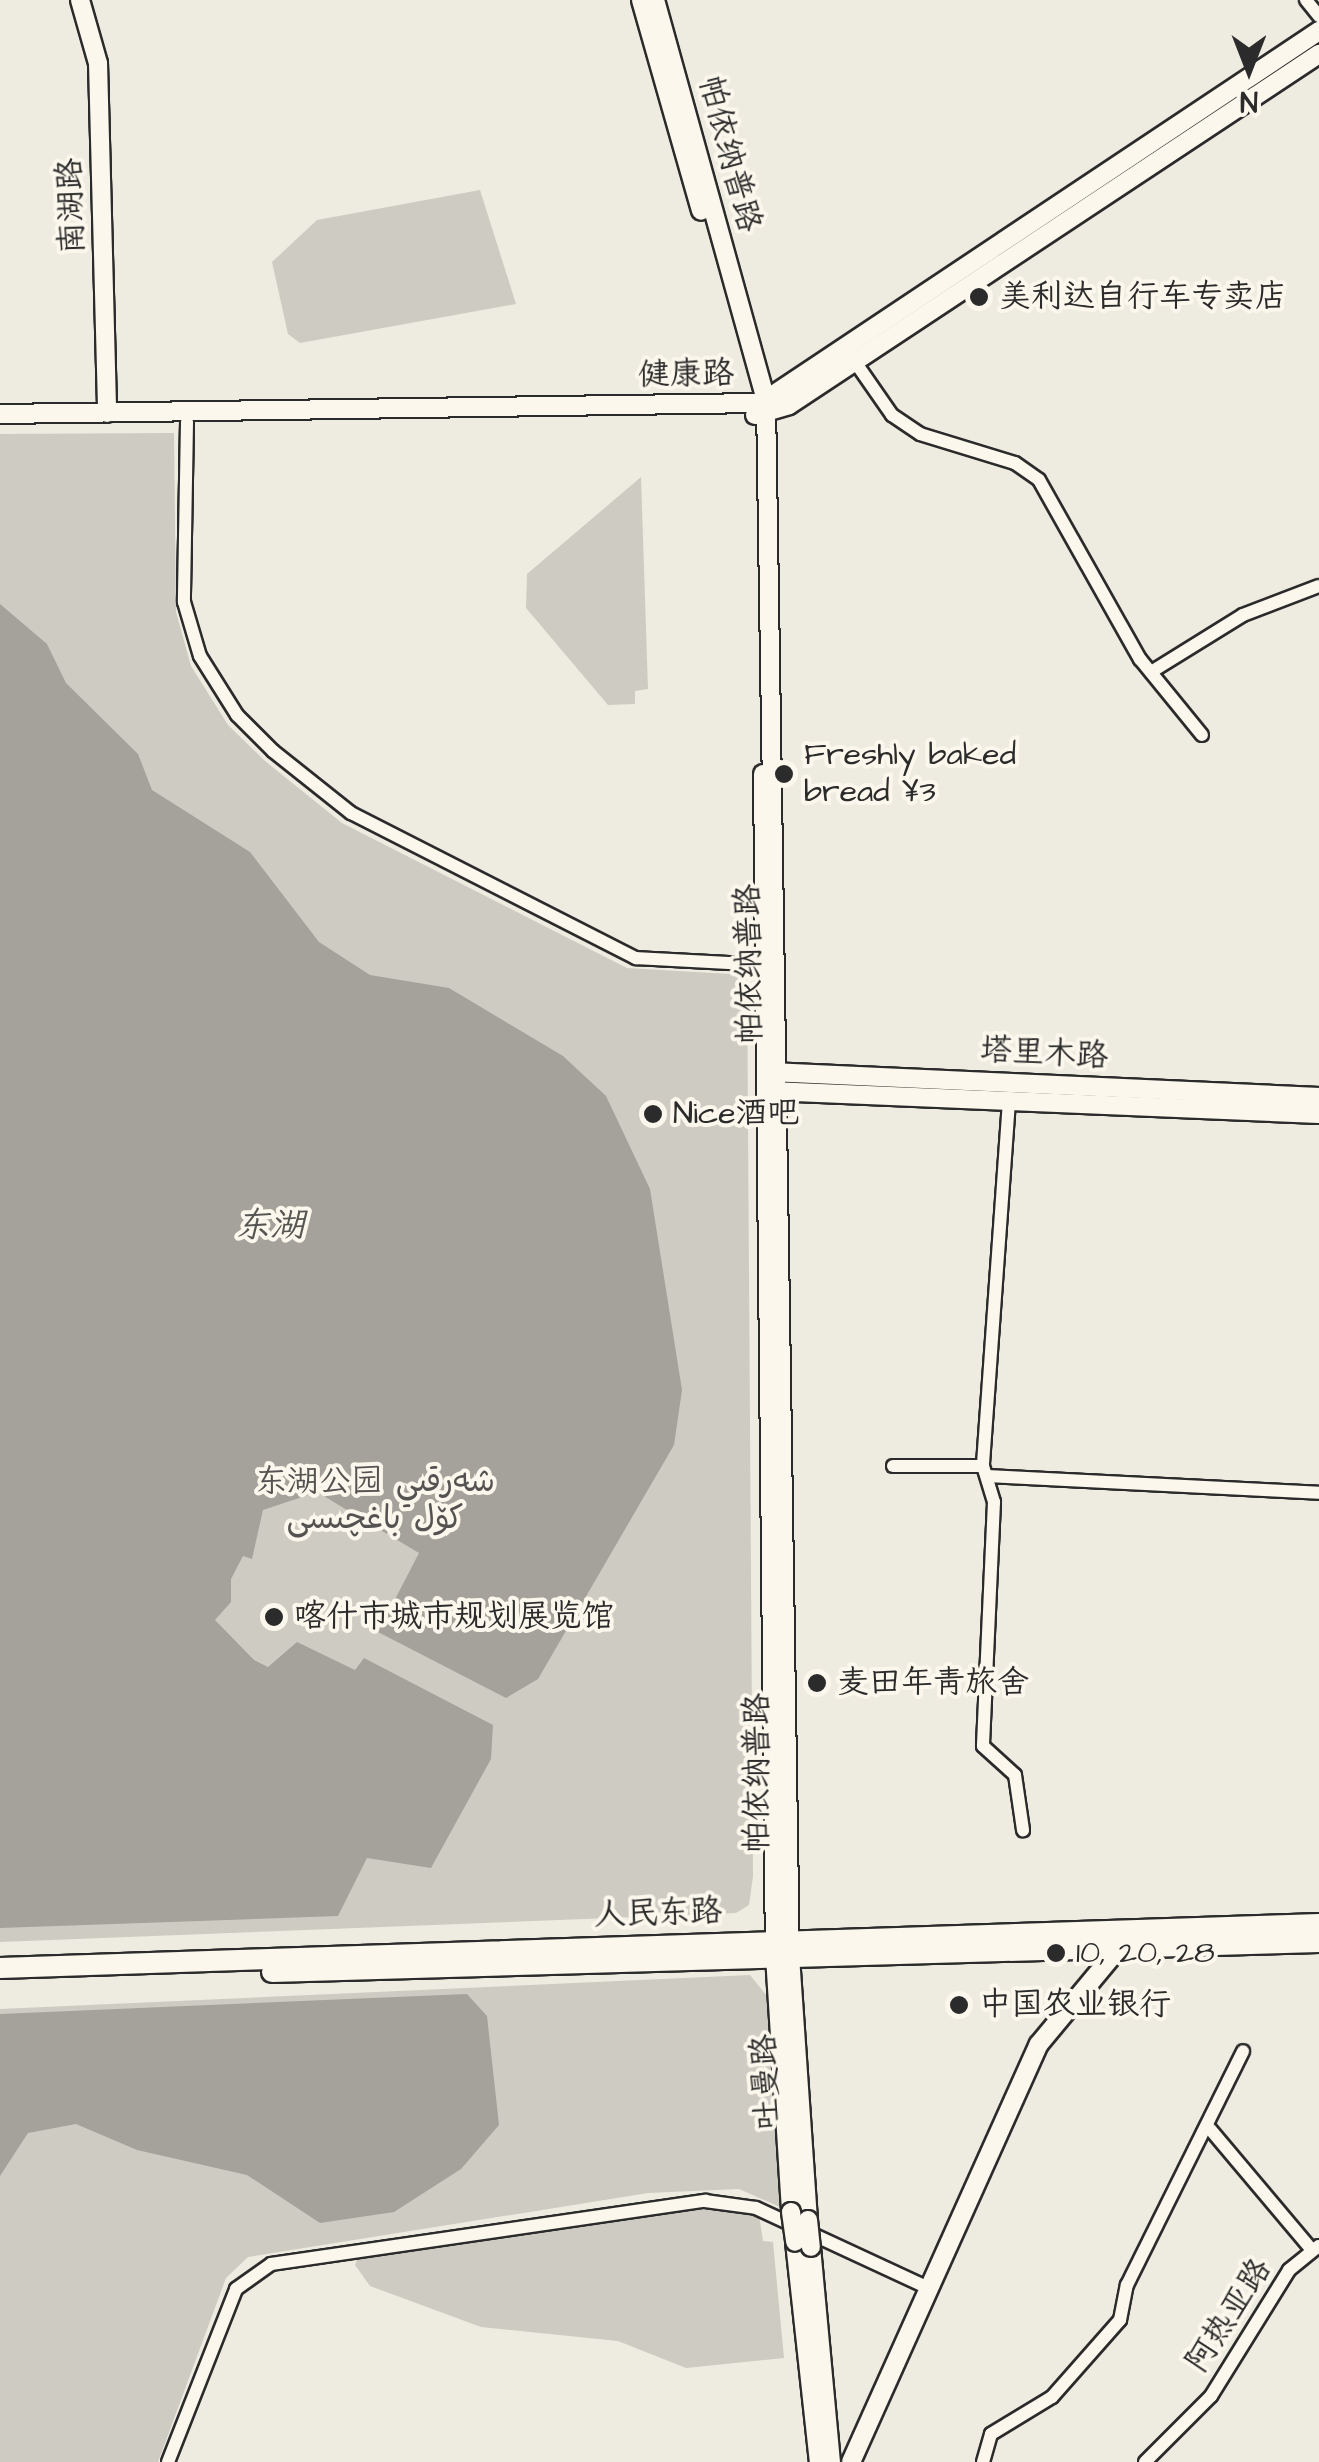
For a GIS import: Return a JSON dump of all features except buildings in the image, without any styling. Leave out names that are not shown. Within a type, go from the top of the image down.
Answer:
[{"type":"main road","name":"南湖路","points":[[80,0],[98,64],[108,414]]},
{"type":"main road","name":"帕依纳普路","points":[[641,0],[760,409],[765,965],[774,1082]]},
{"type":"main road","name":"帕依纳普路","points":[[655,0],[760,409],[774,1082],[782,1948]]},
{"type":"main road","name":"健康路","points":[[848,352],[1319,30]]},
{"type":"main road","name":"健康路","points":[[0,423],[760,409],[1319,54]]},
{"type":"main road","name":"健康路","points":[[0,414],[760,409]]},
{"type":"main road","name":"塔里木路","points":[[774,1082],[1319,1097]]},
{"type":"main road","name":"塔里木路","points":[[774,1082],[1009,1101],[1319,1114]]},
{"type":"main road","name":"人民东路","points":[[0,1981],[1319,1924]]},
{"type":"main road","name":"人民东路","points":[[0,1968],[782,1948],[1118,1949],[1319,1942]]},
{"type":"main road","name":"吐曼路","points":[[782,1948],[803,2244]]},
{"type":"main road","points":[[851,2462],[1039,2044],[1118,1949]]},
{"type":"main road","points":[[803,2244],[819,2462]]},
{"type":"main road","points":[[803,2244],[831,2462]]},
{"type":"street","points":[[1306,0],[1319,16]]},
{"type":"street","points":[[848,352],[892,415],[920,434],[1015,463],[1039,480],[1151,672],[1202,736]]},
{"type":"street","points":[[186,422],[184,602],[200,656],[236,715],[274,751],[351,813],[636,958],[765,965]]},
{"type":"street","points":[[1151,672],[1244,615],[1319,586]]},
{"type":"street","points":[[1009,1101],[985,1471],[994,1502],[983,1746],[1015,1774],[1023,1830]]},
{"type":"street","points":[[893,1466],[1319,1493]]},
{"type":"street","points":[[983,2462],[991,2434],[1052,2397],[1120,2320],[1128,2285],[1210,2129],[1244,2051]]},
{"type":"street","points":[[1210,2129],[1315,2247]]},
{"type":"street","points":[[168,2462],[236,2289],[272,2264],[705,2200],[756,2208],[928,2288]]},
{"type":"street","name":"阿热亚路","points":[[1145,2462],[1242,2358],[1315,2247]]},
{"type":"green space","points":[[480,190],[516,304],[300,343],[288,334],[272,262],[317,220]]},
{"type":"green space","name":"东湖","points":[[174,433],[176,612],[191,666],[228,725],[265,761],[342,823],[627,968],[747,975],[753,1876],[749,1905],[736,1913],[0,1942],[0,434]]},
{"type":"green space","points":[[641,477],[648,689],[635,691],[635,704],[608,705],[526,608],[527,574]]},
{"type":"green space","points":[[750,1975],[767,1996],[780,2207],[739,2189],[648,2193],[248,2257],[226,2278],[158,2462],[0,2462],[0,2009]]},
{"type":"green space","points":[[730,2208],[759,2215],[763,2241],[773,2242],[784,2358],[686,2368],[618,2341],[481,2327],[370,2286],[355,2265],[359,2255],[605,2216]]},
{"type":"water","name":"东湖","points":[[0,604],[47,644],[66,683],[138,754],[152,790],[250,852],[319,942],[370,975],[449,988],[563,1056],[606,1096],[650,1189],[682,1390],[674,1445],[538,1679],[506,1698],[378,1632],[419,1553],[317,1492],[263,1510],[252,1559],[243,1556],[231,1579],[231,1602],[215,1620],[254,1660],[268,1667],[297,1642],[355,1670],[364,1658],[493,1725],[491,1759],[431,1868],[367,1858],[338,1916],[0,1928]]},
{"type":"water","points":[[467,1994],[487,2016],[499,2125],[461,2169],[394,2212],[320,2223],[247,2175],[137,2150],[76,2124],[28,2133],[0,2176],[0,2014]]},
{"type":"place","name":"美利达自行车专卖店","points":[[979,297]]},
{"type":"place","name":"Freshly baked bread ¥3","points":[[784,774]]},
{"type":"place","name":"Nice酒吧","points":[[653,1114]]},
{"type":"place","name":"喀什市城市规划展览馆","points":[[274,1617]]},
{"type":"place","name":"麦田年青旅舍","points":[[817,1683]]},
{"type":"place","name":"10, 20, 28","points":[[1056,1953]]},
{"type":"place","name":"中国农业银行","points":[[959,2005]]},
{"type":"park label","name":"东湖公园 شەرقىي كۆل باغچىسى","points":[[375,1502]]}]
